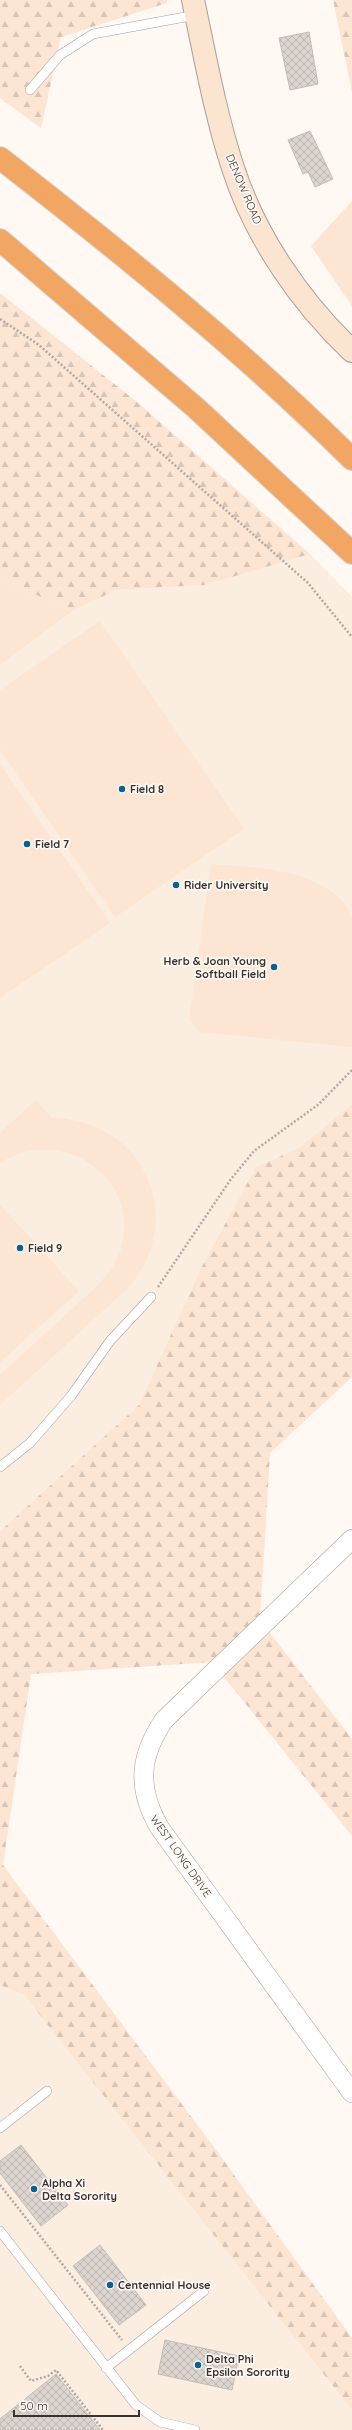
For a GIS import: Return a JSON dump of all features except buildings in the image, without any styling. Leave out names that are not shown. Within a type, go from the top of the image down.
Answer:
[{"type":"highway","points":[[0,158],[135,265],[235,350],[352,459]]},
{"type":"highway","points":[[0,240],[196,408],[352,553]]},
{"type":"street","name":"DENOW ROAD","points":[[194,7],[219,122],[233,169],[249,208],[268,245],[291,280],[316,313],[352,351]]},
{"type":"street","name":"WEST LONG DRIVE","points":[[352,1540],[164,1720],[153,1736],[146,1755],[143,1774],[144,1792],[148,1805],[159,1827],[352,2093]]},
{"type":"lane","points":[[30,90],[60,55],[93,34],[194,7]]},
{"type":"lane","points":[[0,1467],[30,1443],[71,1396],[110,1341],[151,1297]]},
{"type":"lane","points":[[0,2128],[47,2091]]},
{"type":"lane","points":[[0,2231],[136,2405],[161,2426],[195,2430]]},
{"type":"lane","points":[[106,2368],[204,2291]]},
{"type":"path","points":[[0,318],[39,345],[308,583],[352,637]]},
{"type":"path","points":[[151,1297],[231,1179],[254,1151],[319,1104],[352,1070]]},
{"type":"path","points":[[0,2185],[129,2350]]},
{"type":"path","points":[[20,2366],[31,2381],[48,2376],[56,2370],[103,2430]]},
{"type":"shaded area","name":"Rider University","points":[[310,554],[352,597],[352,1104],[299,1148],[256,1167],[201,1268],[139,1405],[0,1531],[0,665],[71,612],[116,590],[205,585]]},
{"type":"shaded area","points":[[0,1985],[24,1995],[352,2410],[352,2430],[0,2430]]},
{"type":"green space","points":[[0,0],[167,0],[167,3],[61,37],[41,128],[0,98]]},
{"type":"green space","points":[[333,0],[352,0],[352,92]]},
{"type":"green space","points":[[352,201],[352,306],[311,246]]},
{"type":"green space","points":[[0,293],[137,402],[310,554],[205,585],[116,590],[71,612],[0,577]]},
{"type":"green space","points":[[0,577],[71,612],[0,665]]},
{"type":"green space","name":"Field 8","points":[[100,621],[244,829],[115,917],[0,750],[0,690]]},
{"type":"green space","name":"Field 7","points":[[0,764],[110,923],[0,998]]},
{"type":"green space","name":"Herb & Joan Young Softball Field","points":[[211,864],[249,867],[290,874],[309,880],[326,888],[341,900],[352,916],[352,1047],[199,1032],[189,1019]]},
{"type":"green space","points":[[36,1100],[52,1118],[84,1123],[111,1135],[132,1154],[147,1177],[155,1203],[155,1231],[146,1260],[129,1287],[0,1405],[0,1375],[96,1287],[114,1265],[121,1249],[124,1223],[120,1200],[108,1180],[91,1164],[71,1154],[48,1150],[24,1153],[0,1163],[0,1133]]},
{"type":"green space","points":[[352,1104],[352,1377],[270,1453],[260,1620],[352,1739],[352,1836],[212,1662],[31,1674],[3,1865],[216,2150],[352,2338],[352,2410],[24,1995],[0,1985],[0,1531],[139,1405],[201,1268],[256,1167],[299,1148]]},
{"type":"green space","name":"Field 9","points":[[0,1205],[79,1291],[0,1362]]},
{"type":"place","name":"Field 8","points":[[122,789]]},
{"type":"place","name":"Field 7","points":[[27,844]]},
{"type":"place","name":"Rider University","points":[[176,885]]},
{"type":"place","name":"Herb & Joan Young Softball Field","points":[[274,967]]},
{"type":"place","name":"Field 9","points":[[20,1248]]},
{"type":"place","name":"Alpha Xi Delta Sorority","points":[[34,2189]]},
{"type":"place","name":"Centennial House","points":[[110,2285]]},
{"type":"place","name":"Delta Phi Epsilon Sorority","points":[[198,2365]]}]
